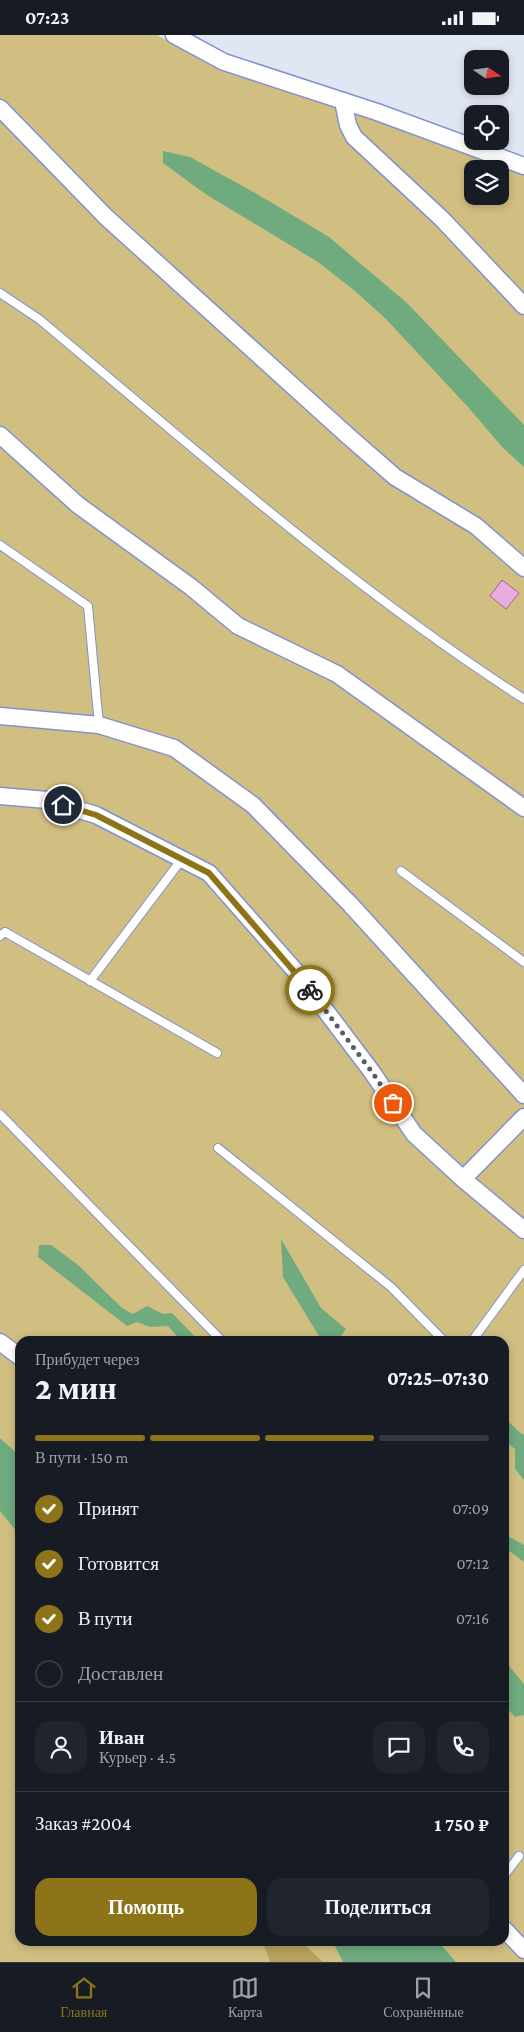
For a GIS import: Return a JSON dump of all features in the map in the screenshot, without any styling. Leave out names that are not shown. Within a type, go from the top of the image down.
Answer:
[{"type":"street","points":[[174,35],[224,62],[343,101],[524,166]]},
{"type":"street","points":[[343,101],[348,125],[354,137],[442,219],[524,307]]},
{"type":"street","points":[[0,108],[106,217],[395,477],[476,526],[524,568]]},
{"type":"street","points":[[0,435],[78,505],[191,587],[238,626],[337,674],[524,808]]},
{"type":"street","points":[[0,716],[99,725],[174,748],[253,805],[350,905],[524,1095]]},
{"type":"street","points":[[0,796],[46,800],[96,815],[209,873],[298,974],[372,1072],[414,1134],[463,1179],[524,1230]]},
{"type":"street","points":[[463,1179],[524,1117]]},
{"type":"street","points":[[0,1341],[15,1353]]},
{"type":"street","points":[[509,1934],[524,1950]]},
{"type":"lane","points":[[0,293],[39,319],[322,554],[420,627],[524,699]]},
{"type":"lane","points":[[0,545],[88,606],[99,725]]},
{"type":"lane","points":[[90,981],[182,859]]},
{"type":"lane","points":[[401,871],[524,961]]},
{"type":"lane","points":[[0,936],[5,932],[217,1053]]},
{"type":"lane","points":[[0,1114],[217,1336]]},
{"type":"lane","points":[[218,1148],[391,1287],[439,1336]]},
{"type":"lane","points":[[476,1336],[524,1270]]},
{"type":"lane","points":[[509,1869],[519,1856]]},
{"type":"shaded area","points":[[0,35],[157,35],[224,72],[394,126],[488,160],[464,160],[464,205],[509,205],[509,168],[524,173],[524,1962],[456,1962],[442,1946],[509,1946],[509,1336],[15,1336],[15,1452],[0,1438]]},
{"type":"shaded area","points":[[163,151],[190,157],[329,237],[407,303],[524,425],[524,467],[503,448],[468,407],[386,319],[355,291],[318,262],[207,195],[163,163]]},
{"type":"shaded area","points":[[281,1239],[321,1308],[346,1329],[341,1336],[319,1336],[283,1277]]},
{"type":"shaded area","points":[[39,1245],[51,1245],[78,1265],[122,1308],[133,1314],[147,1306],[163,1314],[172,1313],[194,1336],[177,1336],[168,1326],[150,1327],[137,1322],[127,1326],[38,1257]]},
{"type":"shaded area","points":[[509,1423],[524,1435],[524,1480],[515,1469],[515,1449],[509,1444]]},
{"type":"shaded area","points":[[0,1438],[15,1452],[15,1530],[0,1511]]},
{"type":"shaded area","points":[[0,1511],[15,1530],[15,1946],[264,1946],[270,1962],[0,1962]]},
{"type":"shaded area","points":[[509,1537],[524,1545],[524,1562],[509,1551]]},
{"type":"shaded area","points":[[509,1666],[524,1684],[524,1715],[515,1717],[509,1710]]},
{"type":"shaded area","points":[[264,1946],[306,1946],[323,1962],[270,1962]]},
{"type":"shaded area","points":[[306,1946],[335,1946],[343,1962],[323,1962]]},
{"type":"shaded area","points":[[335,1946],[442,1946],[456,1962],[343,1962]]},
{"type":"building","points":[[502,580],[519,593],[506,609],[490,596]]},
{"type":"way so far","points":[[310,990],[393,1103]]},
{"type":"route","points":[[63,805],[96,815],[209,873],[310,990]]}]
